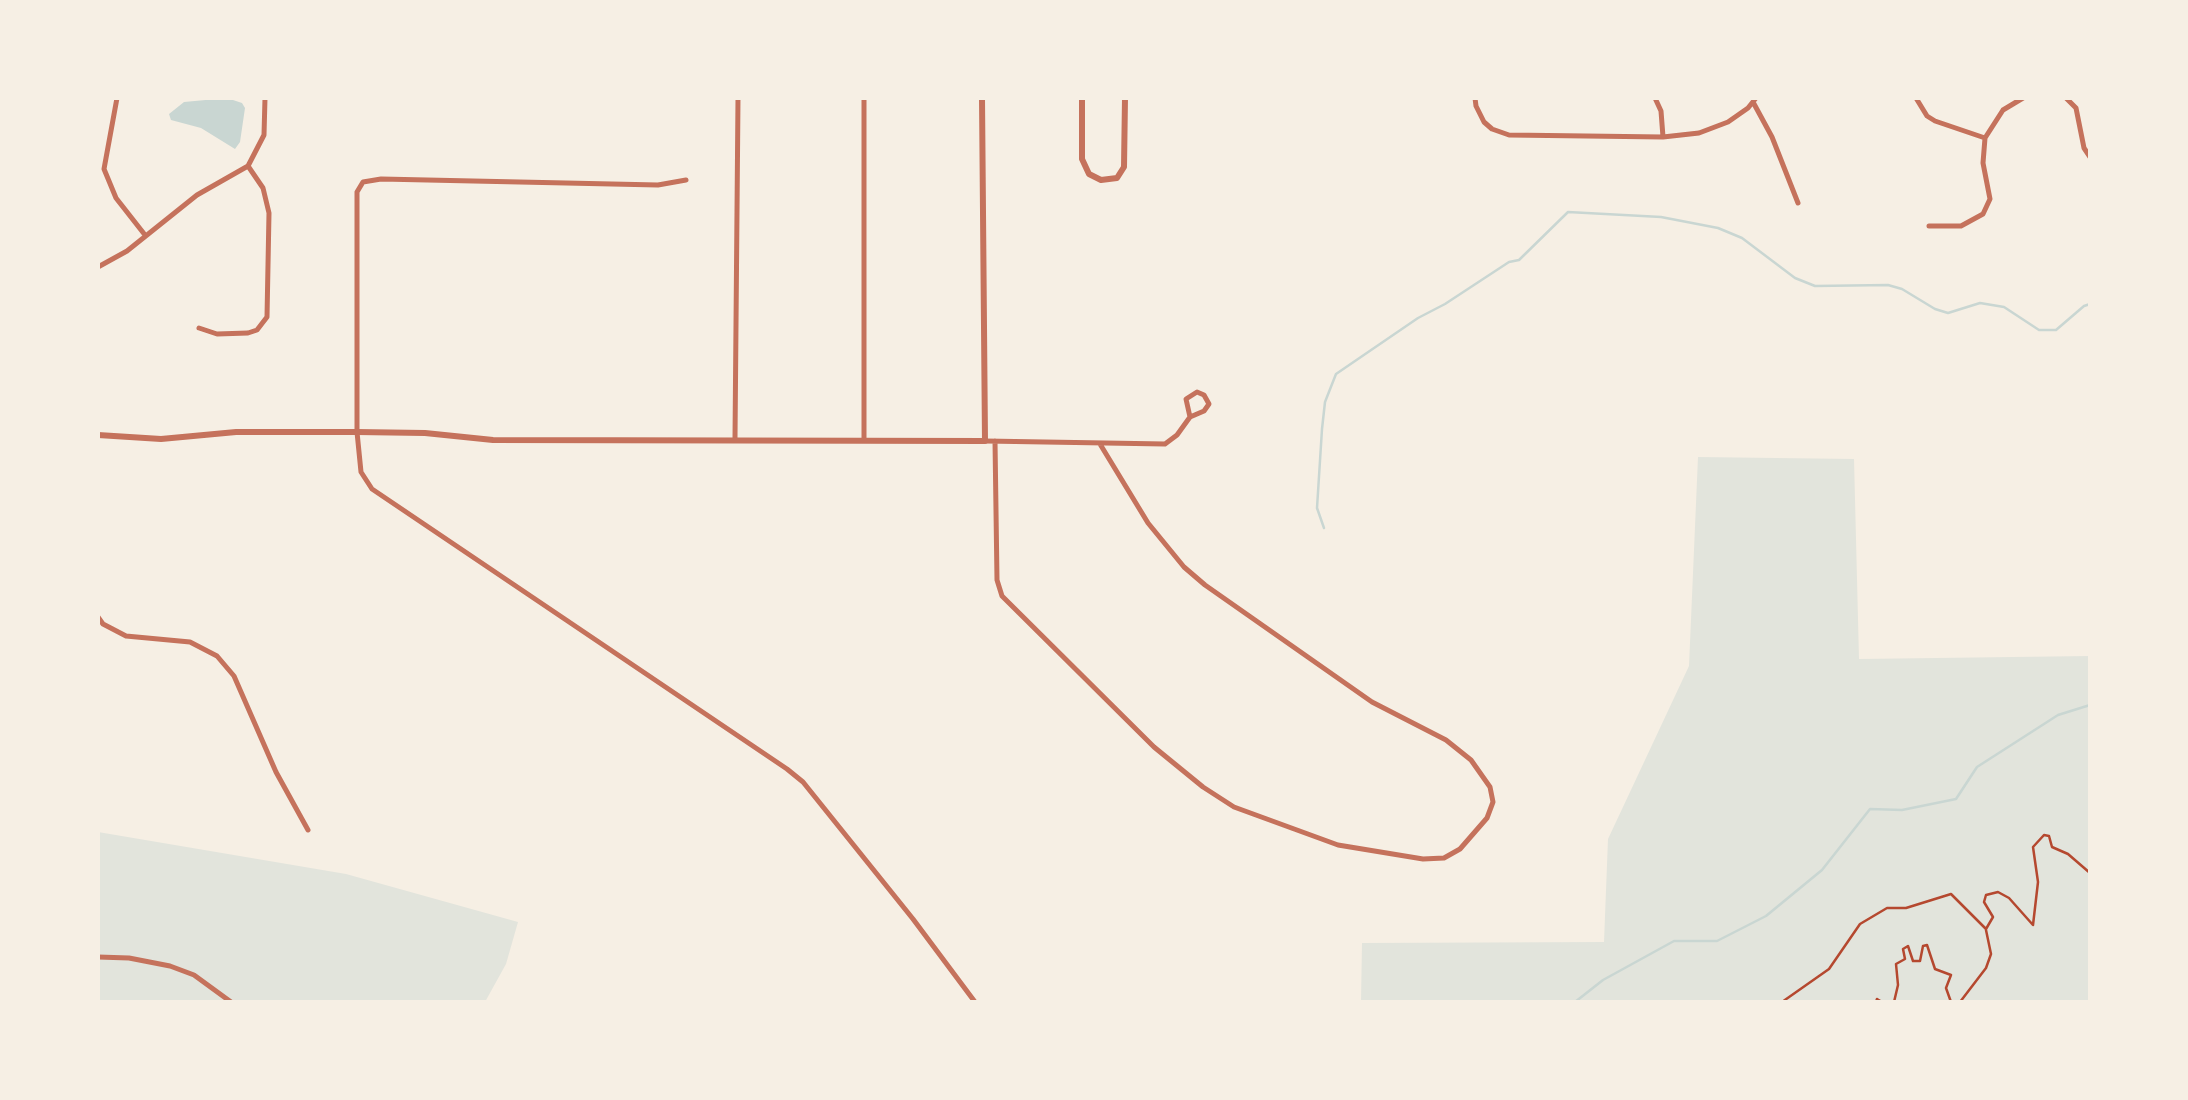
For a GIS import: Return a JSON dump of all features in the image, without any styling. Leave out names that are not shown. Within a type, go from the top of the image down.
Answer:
[{"type":"street","points":[[117,98],[104,169],[116,198],[146,235]]},
{"type":"street","points":[[98,267],[127,251],[197,195],[248,166],[264,135],[265,98]]},
{"type":"street","points":[[735,438],[738,98]]},
{"type":"street","points":[[982,98],[986,440]]},
{"type":"street","points":[[1082,98],[1082,159],[1089,174],[1102,180],[1117,178],[1124,167],[1125,98]]},
{"type":"street","points":[[1474,98],[1480,115],[1492,129],[1520,136],[1664,138],[1714,128],[1740,114],[1755,100],[1798,204]]},
{"type":"street","points":[[1655,98],[1664,138]]},
{"type":"street","points":[[1916,98],[1926,116],[1985,138]]},
{"type":"street","points":[[1929,226],[1961,226],[1984,214],[1990,199],[1983,164],[1985,138],[2003,110],[2023,98]]},
{"type":"street","points":[[2066,98],[2076,108],[2080,134],[2090,157]]},
{"type":"street","points":[[864,99],[864,439]]},
{"type":"street","points":[[199,328],[217,334],[248,333],[257,330],[267,317],[269,213],[263,188],[248,166]]},
{"type":"street","points":[[686,180],[641,185],[381,179],[363,182],[357,192],[357,432],[361,472],[372,489],[803,782],[975,1002]]},
{"type":"street","points":[[98,435],[161,439],[236,432],[357,432],[494,440],[735,438],[1165,444],[1190,417],[1204,412],[1209,404],[1204,394],[1197,392],[1186,399],[1190,417]]},
{"type":"street","points":[[996,441],[997,580],[1002,596],[1154,747],[1203,787],[1264,820],[1338,846],[1395,856],[1444,858],[1460,849],[1487,818],[1492,794],[1482,774],[1456,747],[1372,702],[1224,600],[1184,567],[1148,523],[1100,444]]},
{"type":"street","points":[[98,617],[126,636],[190,642],[217,656],[234,676],[276,772],[308,830]]},
{"type":"street","points":[[98,957],[140,959],[170,966],[194,976],[231,1002]]},
{"type":"path","points":[[1986,929],[1992,917],[1984,902],[1986,895],[1994,892],[2009,898],[2033,924],[2038,882],[2033,847],[2044,834],[2049,836],[2052,847],[2068,854],[2090,873]]},
{"type":"path","points":[[1782,1002],[1829,969],[1860,924],[1887,908],[1906,908],[1951,894],[1986,929],[1991,954],[1986,968],[1960,1002]]},
{"type":"path","points":[[1894,1002],[1898,986],[1896,964],[1905,958],[1903,949],[1908,946],[1913,961],[1920,961],[1927,944],[1935,969],[1950,975],[1946,988],[1950,1002]]},
{"type":"shaded area","points":[[227,98],[245,108],[240,142],[235,149],[201,128],[171,120],[169,114],[184,102]]},
{"type":"shaded area","points":[[1698,457],[1854,459],[1859,659],[2090,656],[2090,1002],[1361,1002],[1362,943],[1604,942],[1608,839],[1689,666]]},
{"type":"shaded area","points":[[98,832],[346,874],[518,922],[506,964],[485,1002],[98,1002]]},
{"type":"waterway","points":[[1324,528],[1317,508],[1322,429],[1325,402],[1336,374],[1418,318],[1509,262],[1519,260],[1568,212],[1661,217],[1718,228],[1742,238],[1795,278],[1815,286],[1888,285],[1948,313],[1980,303],[2004,307],[2039,330],[2056,330],[2090,304]]},
{"type":"waterway","points":[[1575,1002],[1603,980],[1674,941],[1717,941],[1766,916],[1822,870],[1870,809],[1902,810],[1956,799],[1977,767],[2058,715],[2090,705]]}]
